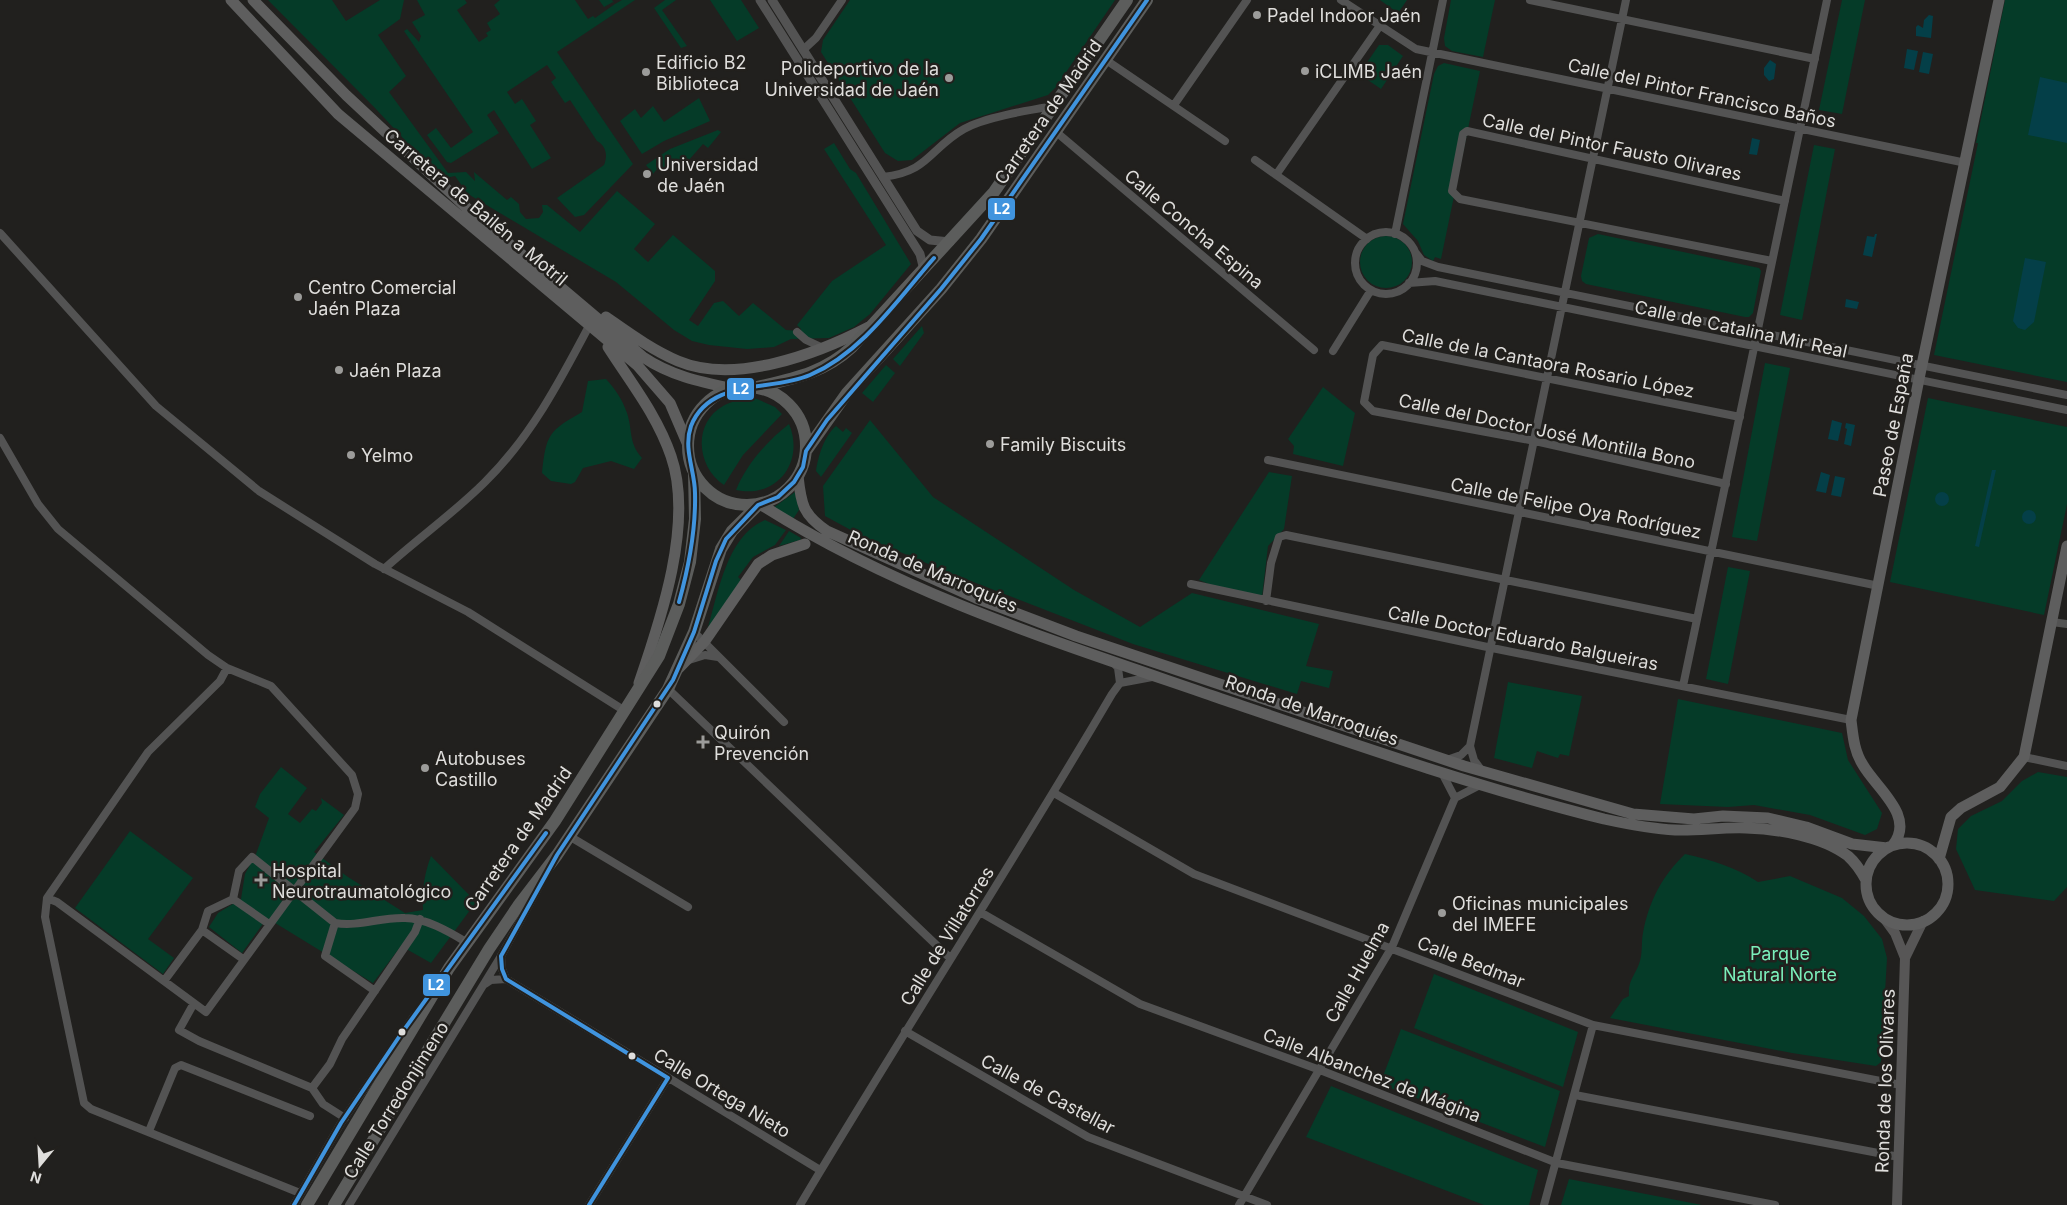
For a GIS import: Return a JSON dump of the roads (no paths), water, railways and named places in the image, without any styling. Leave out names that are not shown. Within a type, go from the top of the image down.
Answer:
[{"type":"highway","name":"Carretera de Madrid","points":[[753,388],[795,379],[831,364],[873,325],[994,192],[1127,0]]},
{"type":"highway","name":"Carretera de Madrid","points":[[806,451],[847,393],[940,289],[981,239],[1147,0]]},
{"type":"highway","points":[[334,1205],[489,949],[570,836],[668,689],[682,665],[721,549],[732,530],[759,505],[784,493],[798,476],[806,451],[803,428],[792,408],[775,394],[753,388],[734,389],[714,397],[699,411],[690,430],[688,445],[694,472],[705,488],[721,499],[740,505],[759,505]]},
{"type":"highway","name":"Carretera de Madrid","points":[[307,1205],[466,942],[555,821],[659,656],[669,632],[690,562],[695,518],[694,472]]},
{"type":"main road","name":"Carretera de Bailén a Motril","points":[[231,0],[338,114],[637,365],[662,391],[675,413],[688,445]]},
{"type":"main road","name":"Carretera de Bailén a Motril","points":[[253,0],[346,95],[468,209],[653,364],[685,378],[734,389]]},
{"type":"main road","name":"Paseo de España","points":[[1890,847],[1899,838],[1900,830],[1896,813],[1887,794],[1862,764],[1854,744],[1851,720],[1919,380],[1999,0]]},
{"type":"main road","points":[[577,302],[592,309],[660,353],[679,362],[704,368],[726,370],[748,368],[802,354],[873,325]]},
{"type":"main road","points":[[602,337],[639,391],[662,434],[675,470],[680,498],[680,517],[669,580],[659,620],[634,696]]},
{"type":"main road","name":"Ronda de Marroquíes","points":[[798,476],[800,499],[808,517],[827,531],[927,577],[1076,636],[1443,766],[1482,784],[1580,812],[1645,827],[1687,830],[1746,828],[1797,836],[1839,851],[1854,862],[1866,880]]},
{"type":"main road","name":"Ronda de Marroquíes","points":[[759,505],[828,544],[928,591],[1030,632],[1156,676],[1443,766],[1482,772],[1632,814],[1694,819],[1723,816],[1768,818],[1812,828],[1852,844],[1890,847]]},
{"type":"main road","points":[[682,665],[704,641],[758,564],[772,555],[805,544],[828,544]]},
{"type":"main road","points":[[1939,859],[1951,817],[1961,808],[1981,799],[2000,787],[2024,756],[2067,546]]},
{"type":"main road","points":[[1916,844],[1929,850],[1939,859],[1947,876],[1946,894],[1938,911],[1923,921],[1905,925],[1884,918],[1870,901],[1866,880],[1871,864],[1890,847],[1916,844]]},
{"type":"main road","name":"Ronda de los Olivares","points":[[1884,918],[1896,933],[1905,958],[1897,1205]]},
{"type":"main road","name":"Ronda de los Olivares","points":[[1905,958],[1923,921]]},
{"type":"street","points":[[760,0],[920,254],[924,270]]},
{"type":"street","points":[[772,0],[923,237],[932,241],[950,242]]},
{"type":"street","points":[[803,50],[816,38],[842,0]]},
{"type":"street","points":[[1174,104],[1247,0]]},
{"type":"street","name":"Calle del Pintor Francisco Baños","points":[[1341,0],[1411,48],[1966,163]]},
{"type":"street","points":[[1396,234],[1443,0]]},
{"type":"street","points":[[1530,0],[1815,59]]},
{"type":"street","points":[[1482,772],[1474,760],[1470,746],[1626,0]]},
{"type":"street","points":[[1684,686],[1827,0]]},
{"type":"street","points":[[1276,175],[1379,27]]},
{"type":"street","points":[[1106,60],[1174,104],[1226,141]]},
{"type":"street","points":[[883,177],[902,175],[916,168],[964,128],[1009,115],[1054,106]]},
{"type":"street","name":"Calle Concha Espina","points":[[1055,131],[1314,350]]},
{"type":"street","name":"Calle del Pintor Fausto Olivares","points":[[1580,223],[1456,197],[1452,191],[1464,134],[1467,131],[1785,201]]},
{"type":"street","points":[[1255,160],[1367,239]]},
{"type":"street","points":[[1580,223],[1772,261]]},
{"type":"street","points":[[0,233],[145,394],[182,428],[259,491],[384,569],[468,612],[624,711]]},
{"type":"street","points":[[1380,233],[1396,234],[1407,241],[1414,252],[1416,271],[1409,283],[1392,293],[1371,290],[1360,278],[1355,263],[1357,252],[1367,239],[1380,233]]},
{"type":"street","name":"Calle de Catalina Mir Real","points":[[1414,252],[1422,261],[1438,267],[2067,395]]},
{"type":"street","name":"Calle de Catalina Mir Real","points":[[1409,283],[1435,281],[2067,410]]},
{"type":"street","points":[[1334,351],[1371,290]]},
{"type":"street","points":[[384,569],[457,508],[504,461],[532,426],[589,326]]},
{"type":"street","points":[[802,354],[804,348],[797,332],[806,340],[822,347]]},
{"type":"street","name":"Calle de la Cantaora Rosario López","points":[[1364,402],[1374,355],[1382,345],[1740,417]]},
{"type":"street","name":"Calle del Doctor José Montilla Bono","points":[[1364,402],[1373,411],[1535,441],[1726,484]]},
{"type":"street","points":[[0,438],[38,504],[58,529],[193,643],[227,668],[271,686],[352,775],[358,794],[355,808],[206,1012],[57,902],[47,898]]},
{"type":"street","name":"Calle de Felipe Oya Rodríguez","points":[[1268,460],[1520,513],[1712,550],[1879,586]]},
{"type":"street","points":[[1266,601],[1279,537],[1286,535],[1697,619]]},
{"type":"street","name":"Calle Doctor Eduardo Balgueiras","points":[[1190,584],[1492,648],[1851,720]]},
{"type":"street","points":[[2052,622],[2067,624]]},
{"type":"street","points":[[694,632],[784,722]]},
{"type":"street","points":[[682,665],[705,655],[718,657]]},
{"type":"street","points":[[1109,660],[1118,668],[1120,683],[1156,676]]},
{"type":"street","points":[[227,668],[220,681],[148,752],[47,898],[45,917],[84,1103],[91,1109],[300,1192]]},
{"type":"street","name":"Calle de Villatorres","points":[[800,1205],[1120,683]]},
{"type":"street","points":[[668,689],[950,958]]},
{"type":"street","points":[[1470,746],[1461,755],[1443,766],[1455,798],[1482,784]]},
{"type":"street","points":[[2024,756],[2067,766]]},
{"type":"street","name":"Calle Bedmar","points":[[1054,793],[1194,874],[1392,947],[1594,1025],[1901,1085]]},
{"type":"street","name":"Calle Huelma","points":[[1239,1205],[1392,947],[1455,798]]},
{"type":"street","points":[[570,836],[688,907]]},
{"type":"street","name":"Calle Torredonjimeno","points":[[349,1205],[501,956],[557,854]]},
{"type":"street","points":[[233,899],[239,870],[252,857],[335,923],[348,925],[392,919],[420,920],[466,942]]},
{"type":"street","points":[[233,899],[269,924]]},
{"type":"street","points":[[164,981],[202,930],[208,911],[233,899]]},
{"type":"street","name":"Calle Albanchez de Mágina","points":[[980,912],[1140,1004],[1320,1070],[1557,1162],[1775,1205]]},
{"type":"street","points":[[312,1088],[330,1064],[342,1038],[415,932],[420,920]]},
{"type":"street","points":[[335,923],[325,956],[375,991]]},
{"type":"street","points":[[202,930],[244,959]]},
{"type":"street","points":[[484,984],[490,980],[506,979],[502,969],[501,956]]},
{"type":"street","name":"Calle Ortega Nieto","points":[[506,979],[820,1170]]},
{"type":"street","points":[[294,1205],[345,1118],[401,1034],[440,983]]},
{"type":"street","points":[[194,1003],[179,1030],[199,1041],[312,1088],[323,1104],[345,1118]]},
{"type":"street","points":[[1544,1205],[1594,1025]]},
{"type":"street","name":"Calle de Castellar","points":[[905,1031],[1088,1137],[1267,1205]]},
{"type":"street","points":[[149,1131],[175,1068],[181,1065],[310,1116]]},
{"type":"street","points":[[590,1205],[668,1078]]},
{"type":"street","points":[[1575,1094],[1899,1157]]},
{"type":"water","points":[[1929,15],[1933,16],[1931,38],[1916,36],[1916,27],[1918,25],[1923,28],[1924,20]]},
{"type":"water","points":[[1907,49],[1918,51],[1914,70],[1904,68]]},
{"type":"water","points":[[1923,52],[1933,54],[1929,74],[1919,72]]},
{"type":"water","points":[[1770,60],[1776,64],[1774,79],[1769,81],[1764,75],[1764,68]]},
{"type":"water","points":[[2040,77],[2067,83],[2067,143],[2028,135]]},
{"type":"water","points":[[1752,138],[1760,140],[1757,155],[1749,154]]},
{"type":"water","points":[[1877,234],[1872,257],[1863,255],[1867,236],[1874,237]]},
{"type":"water","points":[[2025,258],[2046,262],[2034,322],[2025,330],[2018,328],[2013,321]]},
{"type":"water","points":[[1846,299],[1859,302],[1857,309],[1845,307]]},
{"type":"water","points":[[1832,420],[1842,423],[1838,441],[1828,439]]},
{"type":"water","points":[[1846,423],[1855,425],[1851,446],[1844,444],[1847,429],[1845,428]]},
{"type":"water","points":[[1992,470],[1996,470],[1979,547],[1975,546]]},
{"type":"water","points":[[1821,472],[1830,475],[1826,493],[1816,491]]},
{"type":"water","points":[[1835,476],[1845,478],[1841,497],[1831,495]]},
{"type":"water","points":[[1942,492],[1947,494],[1949,499],[1947,504],[1942,506],[1937,504],[1935,499],[1937,494]]},
{"type":"water","points":[[2029,510],[2034,512],[2036,517],[2034,522],[2029,524],[2024,522],[2022,517],[2024,512]]},
{"type":"place","name":"Padel Indoor Jaén","points":[[1257,15]]},
{"type":"place","name":"iCLIMB Jaén","points":[[1305,71]]},
{"type":"place","name":"Edificio B2 Biblioteca","points":[[646,72]]},
{"type":"place","name":"Polideportivo de la Universidad de Jaén","points":[[949,78]]},
{"type":"place","name":"Universidad de Jaén","points":[[647,174]]},
{"type":"place","name":"Centro Comercial Jaén Plaza","points":[[298,297]]},
{"type":"place","name":"Jaén Plaza","points":[[339,370]]},
{"type":"place","name":"Family Biscuits","points":[[990,444]]},
{"type":"place","name":"Yelmo","points":[[351,455]]},
{"type":"place","name":"Quirón Prevención","points":[[703,742]]},
{"type":"place","name":"Autobuses Castillo","points":[[425,768]]},
{"type":"place","name":"Hospital Neurotraumatológico","points":[[261,880]]},
{"type":"place","name":"Oficinas municipales del IMEFE","points":[[1442,913]]},
{"type":"park label","name":"Parque Natural Norte","points":[[1780,963]]}]
